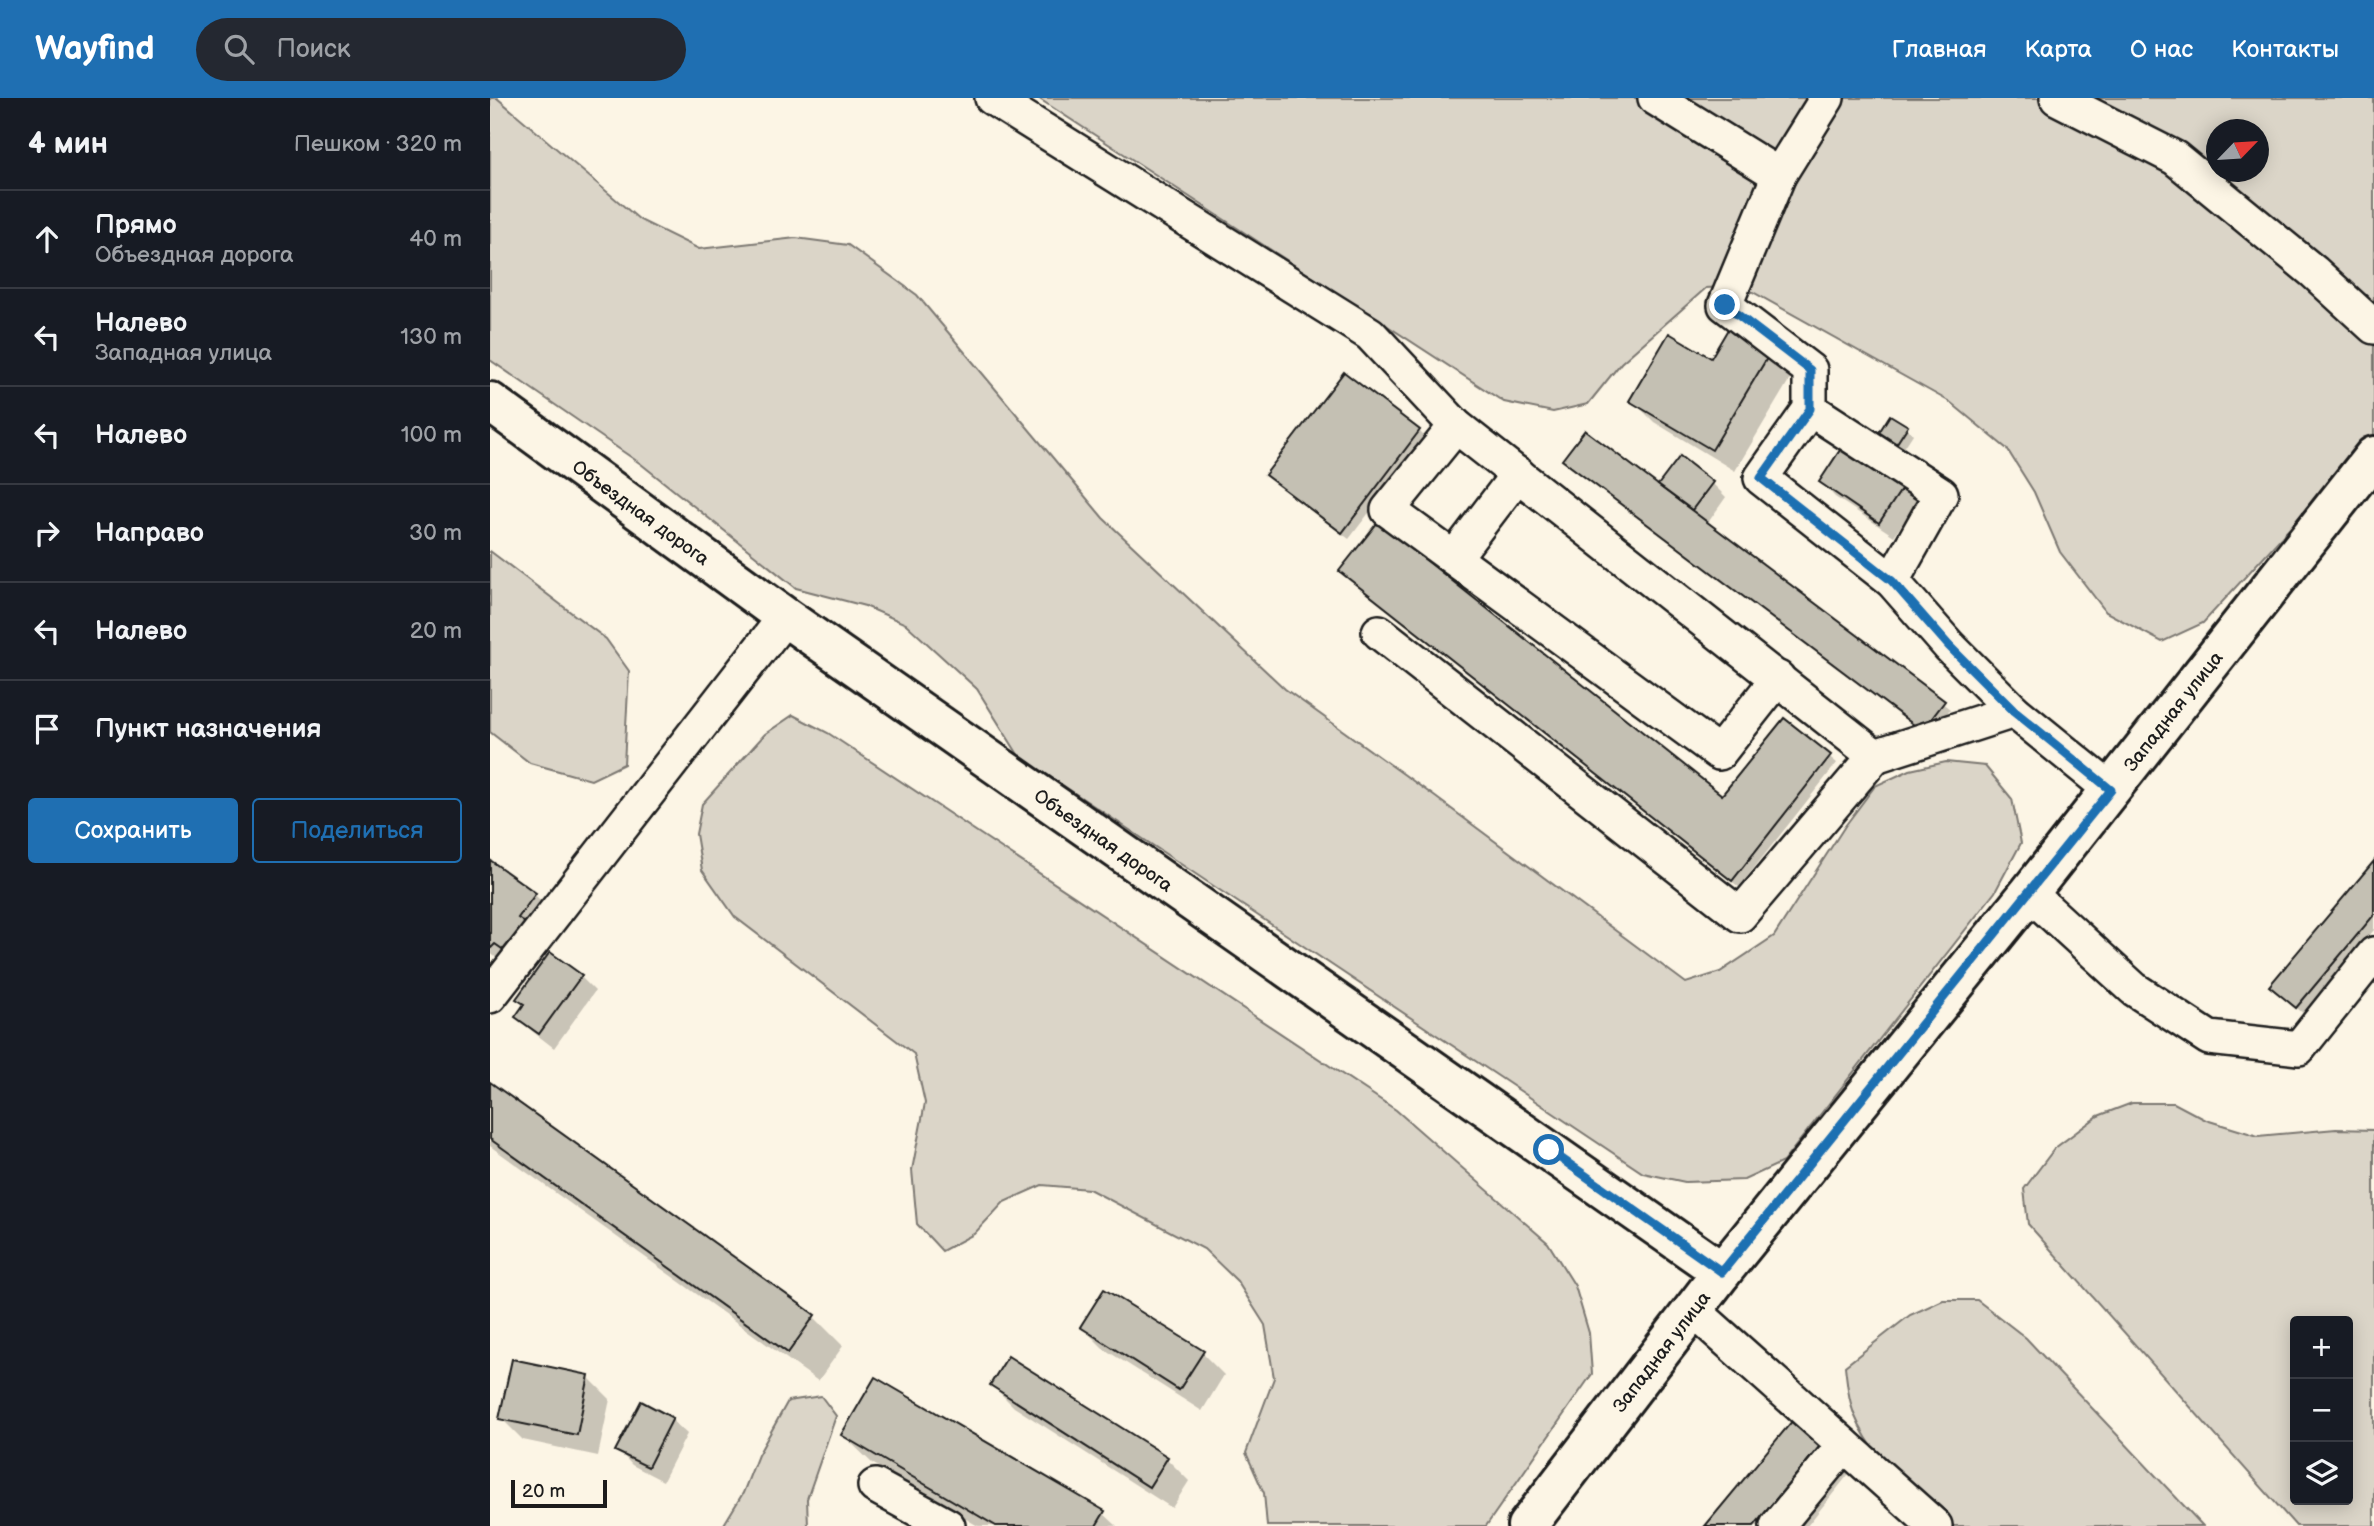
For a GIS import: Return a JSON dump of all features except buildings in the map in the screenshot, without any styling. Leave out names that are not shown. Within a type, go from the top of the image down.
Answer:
[{"type":"main road","name":"Объездная дорога","points":[[490,402],[785,617],[1722,1272]]},
{"type":"main road","name":"Западная улица","points":[[1527,1526],[1722,1272],[2029,894],[2374,456]]},
{"type":"lane","points":[[992,98],[1370,334],[1456,426],[1875,756]]},
{"type":"lane","points":[[1655,98],[1779,175]]},
{"type":"lane","points":[[1827,98],[1779,175],[1725,305],[1810,370],[1810,409],[1761,478],[1892,581],[1949,646],[2014,711],[2111,790]]},
{"type":"lane","points":[[2057,98],[2175,158],[2314,272],[2374,327]]},
{"type":"lane","points":[[1810,409],[1941,494],[1892,581]]},
{"type":"lane","points":[[1456,426],[1388,510],[1719,753],[1778,678]]},
{"type":"lane","points":[[1454,558],[1518,474]]},
{"type":"lane","points":[[490,996],[785,617]]},
{"type":"lane","points":[[1379,632],[1740,915],[1875,756],[2014,711]]},
{"type":"lane","points":[[2029,894],[2134,989],[2208,1038],[2299,1048],[2374,954]]},
{"type":"lane","points":[[1693,1310],[1935,1526]]},
{"type":"lane","points":[[1777,1526],[1844,1445]]},
{"type":"lane","points":[[875,1486],[948,1526]]},
{"type":"shaded area","points":[[490,98],[497,98],[640,220],[699,249],[796,238],[848,245],[917,295],[1103,518],[1285,689],[1686,983],[1720,972],[1774,936],[1845,826],[1875,786],[1910,770],[1946,762],[1985,766],[2012,799],[2021,843],[1995,892],[1783,1162],[1744,1180],[1685,1182],[1643,1173],[1019,756],[977,689],[906,624],[865,606],[796,588],[641,464],[490,360]]},
{"type":"shaded area","points":[[1038,98],[2374,98],[2374,436],[2203,623],[2162,642],[2106,612],[2060,552],[2034,492],[2007,449],[1950,402],[1742,286],[1706,288],[1621,363],[1588,404],[1553,412],[1504,402]]},
{"type":"shaded area","points":[[490,551],[606,639],[629,671],[624,764],[591,780],[530,763],[490,732]]},
{"type":"shaded area","points":[[793,715],[828,733],[1396,1110],[1548,1243],[1575,1286],[1589,1333],[1592,1374],[1486,1526],[1267,1526],[1264,1493],[1246,1453],[1274,1378],[1265,1325],[1237,1281],[1204,1249],[1089,1189],[1042,1185],[1004,1202],[974,1234],[942,1251],[917,1224],[912,1170],[925,1103],[914,1054],[735,917],[702,870],[696,834],[702,804],[765,734]]},
{"type":"shaded area","points":[[2132,1103],[2174,1103],[2206,1120],[2258,1136],[2336,1129],[2374,1130],[2374,1526],[2296,1526],[2028,1224],[2024,1189],[2055,1148],[2098,1116]]},
{"type":"shaded area","points":[[1943,1300],[1977,1300],[2026,1338],[2203,1526],[1942,1526],[1893,1474],[1871,1445],[1850,1402],[1845,1366],[1910,1315]]},
{"type":"shaded area","points":[[821,1396],[836,1416],[807,1499],[808,1526],[723,1526],[743,1493],[758,1455],[788,1401]]},
{"type":"route","points":[[1549,1150],[1722,1272],[2111,790],[2014,711],[1949,646],[1892,581],[1761,478],[1810,409],[1810,370],[1725,305]]}]
